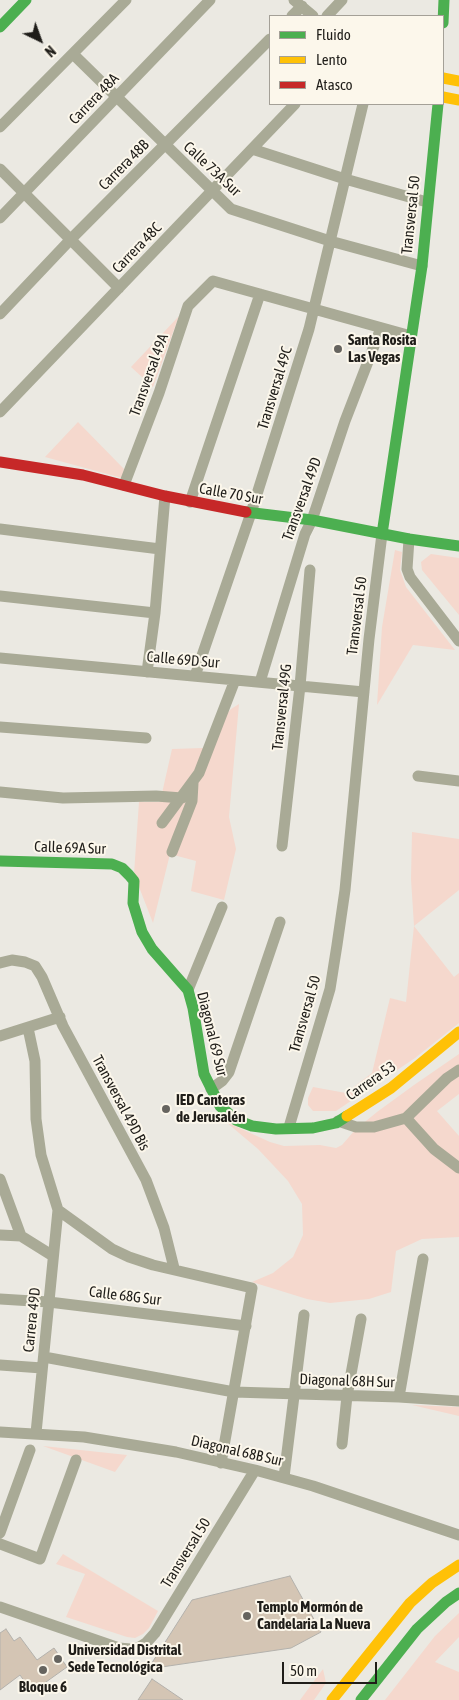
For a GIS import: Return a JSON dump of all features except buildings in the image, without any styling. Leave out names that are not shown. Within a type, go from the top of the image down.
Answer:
[{"type":"street","points":[[0,27],[26,0]]},
{"type":"street","points":[[0,127],[126,0]]},
{"type":"street","name":"Carrera 48A","points":[[0,218],[210,0]]},
{"type":"street","points":[[328,15],[342,0]]},
{"type":"street","points":[[443,15],[444,0]]},
{"type":"street","points":[[292,15],[298,3],[312,15]]},
{"type":"street","name":"Carrera 48B","points":[[0,314],[71,239],[269,40]]},
{"type":"street","name":"Calle 73A Sur","points":[[73,54],[231,209],[330,241],[422,266]]},
{"type":"street","points":[[444,78],[459,81]]},
{"type":"street","points":[[444,97],[459,100]]},
{"type":"street","name":"Carrera 48C","points":[[0,412],[294,105]]},
{"type":"street","name":"Transversal 49C","points":[[195,676],[251,513],[309,329],[363,105]]},
{"type":"street","name":"Transversal 50","points":[[289,1127],[330,989],[345,890],[368,640],[422,266],[438,105]]},
{"type":"street","points":[[252,149],[345,179],[427,202]]},
{"type":"street","points":[[0,169],[119,288]]},
{"type":"street","name":"Transversal 49A","points":[[124,485],[159,393],[188,306],[213,281],[260,294]]},
{"type":"street","points":[[190,502],[260,294],[411,336]]},
{"type":"street","name":"Transversal 49D","points":[[260,682],[305,534],[312,520],[345,421],[381,328]]},
{"type":"street","name":"Calle 70 Sur","points":[[0,462],[77,473],[190,502],[251,513],[312,520],[409,539],[459,546]]},
{"type":"street","points":[[147,672],[155,613],[165,496]]},
{"type":"street","points":[[0,529],[160,549]]},
{"type":"street","points":[[409,539],[407,569],[410,577],[459,640]]},
{"type":"street","name":"Transversal 49G","points":[[282,846],[300,686],[310,570]]},
{"type":"street","points":[[0,596],[155,613]]},
{"type":"street","name":"Calle 69D Sur","points":[[0,658],[364,692]]},
{"type":"street","points":[[162,822],[199,774],[235,680]]},
{"type":"street","points":[[0,726],[146,738]]},
{"type":"street","points":[[418,776],[459,781]]},
{"type":"street","points":[[172,852],[192,801],[194,782]]},
{"type":"street","points":[[0,792],[63,798],[156,796],[182,798]]},
{"type":"street","name":"Calle 69A Sur","points":[[0,861],[112,864],[122,868],[134,881]]},
{"type":"street","name":"Diagonal 69 Sur","points":[[134,881],[133,903],[142,932],[152,949],[188,990],[193,1008],[204,1074],[220,1106],[236,1120],[252,1126],[276,1129],[289,1127]]},
{"type":"street","points":[[188,990],[222,908]]},
{"type":"street","points":[[211,1090],[229,1072],[280,922]]},
{"type":"street","name":"Transversal 49D Bis","points":[[0,963],[12,960],[25,962],[35,966],[42,977],[60,1018],[146,1180],[164,1228],[174,1268]]},
{"type":"street","points":[[0,1036],[60,1018]]},
{"type":"street","points":[[28,1028],[35,1061],[36,1119],[41,1155],[58,1210],[112,1249],[129,1257],[153,1265],[174,1268],[252,1288],[221,1463]]},
{"type":"street","name":"Carrera 53","points":[[289,1127],[313,1128],[338,1122],[391,1088],[459,1032]]},
{"type":"street","points":[[338,1122],[356,1127],[374,1127],[406,1118],[447,1078],[459,1070]]},
{"type":"street","points":[[406,1118],[434,1149],[459,1168]]},
{"type":"street","points":[[0,1179],[21,1236]]},
{"type":"street","name":"Carrera 49D","points":[[36,1433],[58,1210]]},
{"type":"street","points":[[0,1235],[21,1236],[53,1256]]},
{"type":"street","points":[[399,1397],[424,1259]]},
{"type":"street","name":"Calle 68G Sur","points":[[0,1299],[49,1302],[246,1326]]},
{"type":"street","points":[[284,1477],[304,1315]]},
{"type":"street","points":[[342,1444],[347,1396],[361,1319]]},
{"type":"street","name":"Diagonal 68H Sur","points":[[0,1365],[43,1362],[234,1392],[399,1397],[459,1401]]},
{"type":"street","name":"Diagonal 68B Sur","points":[[0,1432],[84,1437],[176,1452],[284,1477],[459,1535]]},
{"type":"street","points":[[0,1533],[30,1450]]},
{"type":"street","points":[[0,1544],[40,1559],[76,1460]]},
{"type":"street","name":"Transversal 50","points":[[0,1607],[119,1648],[138,1648],[146,1643],[155,1633],[256,1470]]},
{"type":"street","points":[[332,1700],[410,1603],[432,1583],[459,1565]]},
{"type":"street","points":[[361,1700],[417,1629],[446,1602],[459,1593]]},
{"type":"shaded area","points":[[179,316],[153,387],[131,367]]},
{"type":"shaded area","points":[[78,422],[124,469],[122,478],[45,457]]},
{"type":"shaded area","points":[[395,550],[402,552],[400,570],[406,587],[455,650],[413,645],[377,705],[382,627]]},
{"type":"shaded area","points":[[431,554],[459,558],[459,615],[422,570],[421,562]]},
{"type":"shaded area","points":[[239,704],[229,817],[236,849],[224,900],[191,891],[196,861],[170,854],[153,923],[134,874],[139,802],[160,802],[172,749],[203,748],[218,723],[231,709]]},
{"type":"shaded area","points":[[412,832],[459,839],[459,890],[414,926],[411,879]]},
{"type":"shaded area","points":[[414,926],[454,977],[459,973],[459,1023],[415,1058],[336,1111],[313,1111],[308,1105],[308,1098],[313,1087],[346,1093],[372,1073],[390,998],[406,1002]]},
{"type":"shaded area","points":[[459,1054],[459,1094],[437,1111],[459,1136],[459,1237],[422,1239],[396,1251],[391,1292],[369,1299],[330,1303],[307,1299],[252,1282],[273,1273],[293,1257],[303,1235],[302,1204],[288,1181],[258,1149],[226,1122],[270,1142],[284,1146],[320,1145],[336,1148],[342,1145],[355,1130],[377,1112]]},
{"type":"shaded area","points":[[412,1405],[459,1407],[459,1416]]},
{"type":"shaded area","points":[[43,1446],[127,1455],[115,1472]]},
{"type":"shaded area","points":[[63,1554],[158,1611],[149,1628],[135,1638],[127,1637],[66,1617],[85,1574],[56,1564]]},
{"type":"shaded area","points":[[459,1613],[459,1637],[435,1662],[459,1672],[459,1700],[385,1700],[435,1636]]},
{"type":"shaded area","points":[[323,1669],[326,1683],[314,1700],[300,1700]]},
{"type":"traffic: fast","points":[[0,27],[26,0]]},
{"type":"traffic: fast","points":[[443,15],[444,0]]},
{"type":"traffic: fast","points":[[382,534],[422,266],[438,105]]},
{"type":"traffic: fast","points":[[246,512],[312,520],[409,539],[459,546]]},
{"type":"traffic: fast","points":[[0,861],[112,864],[122,868],[129,875],[134,881],[133,903],[142,932],[152,949],[188,990],[193,1008],[204,1074],[220,1106],[236,1120],[252,1126],[276,1129],[313,1128],[336,1123],[347,1116]]},
{"type":"traffic: fast","points":[[361,1700],[417,1629],[446,1602],[459,1593]]},
{"type":"traffic: slow","points":[[444,78],[459,81]]},
{"type":"traffic: slow","points":[[444,97],[459,100]]},
{"type":"traffic: slow","points":[[347,1116],[391,1088],[459,1032]]},
{"type":"traffic: slow","points":[[332,1700],[410,1603],[432,1583],[459,1565]]},
{"type":"traffic: jam","points":[[0,462],[83,475],[165,496],[246,512]]},
{"type":"place","name":"Santa Rosita Las Vegas","points":[[338,349]]},
{"type":"place","name":"IED Canteras de Jerusalén","points":[[166,1109]]},
{"type":"place","name":"Templo Mormón de Candelaria La Nueva","points":[[247,1616]]},
{"type":"place","name":"Universidad Distrital Sede Tecnológica","points":[[58,1659]]},
{"type":"place","name":"Bloque 6","points":[[43,1670]]}]
